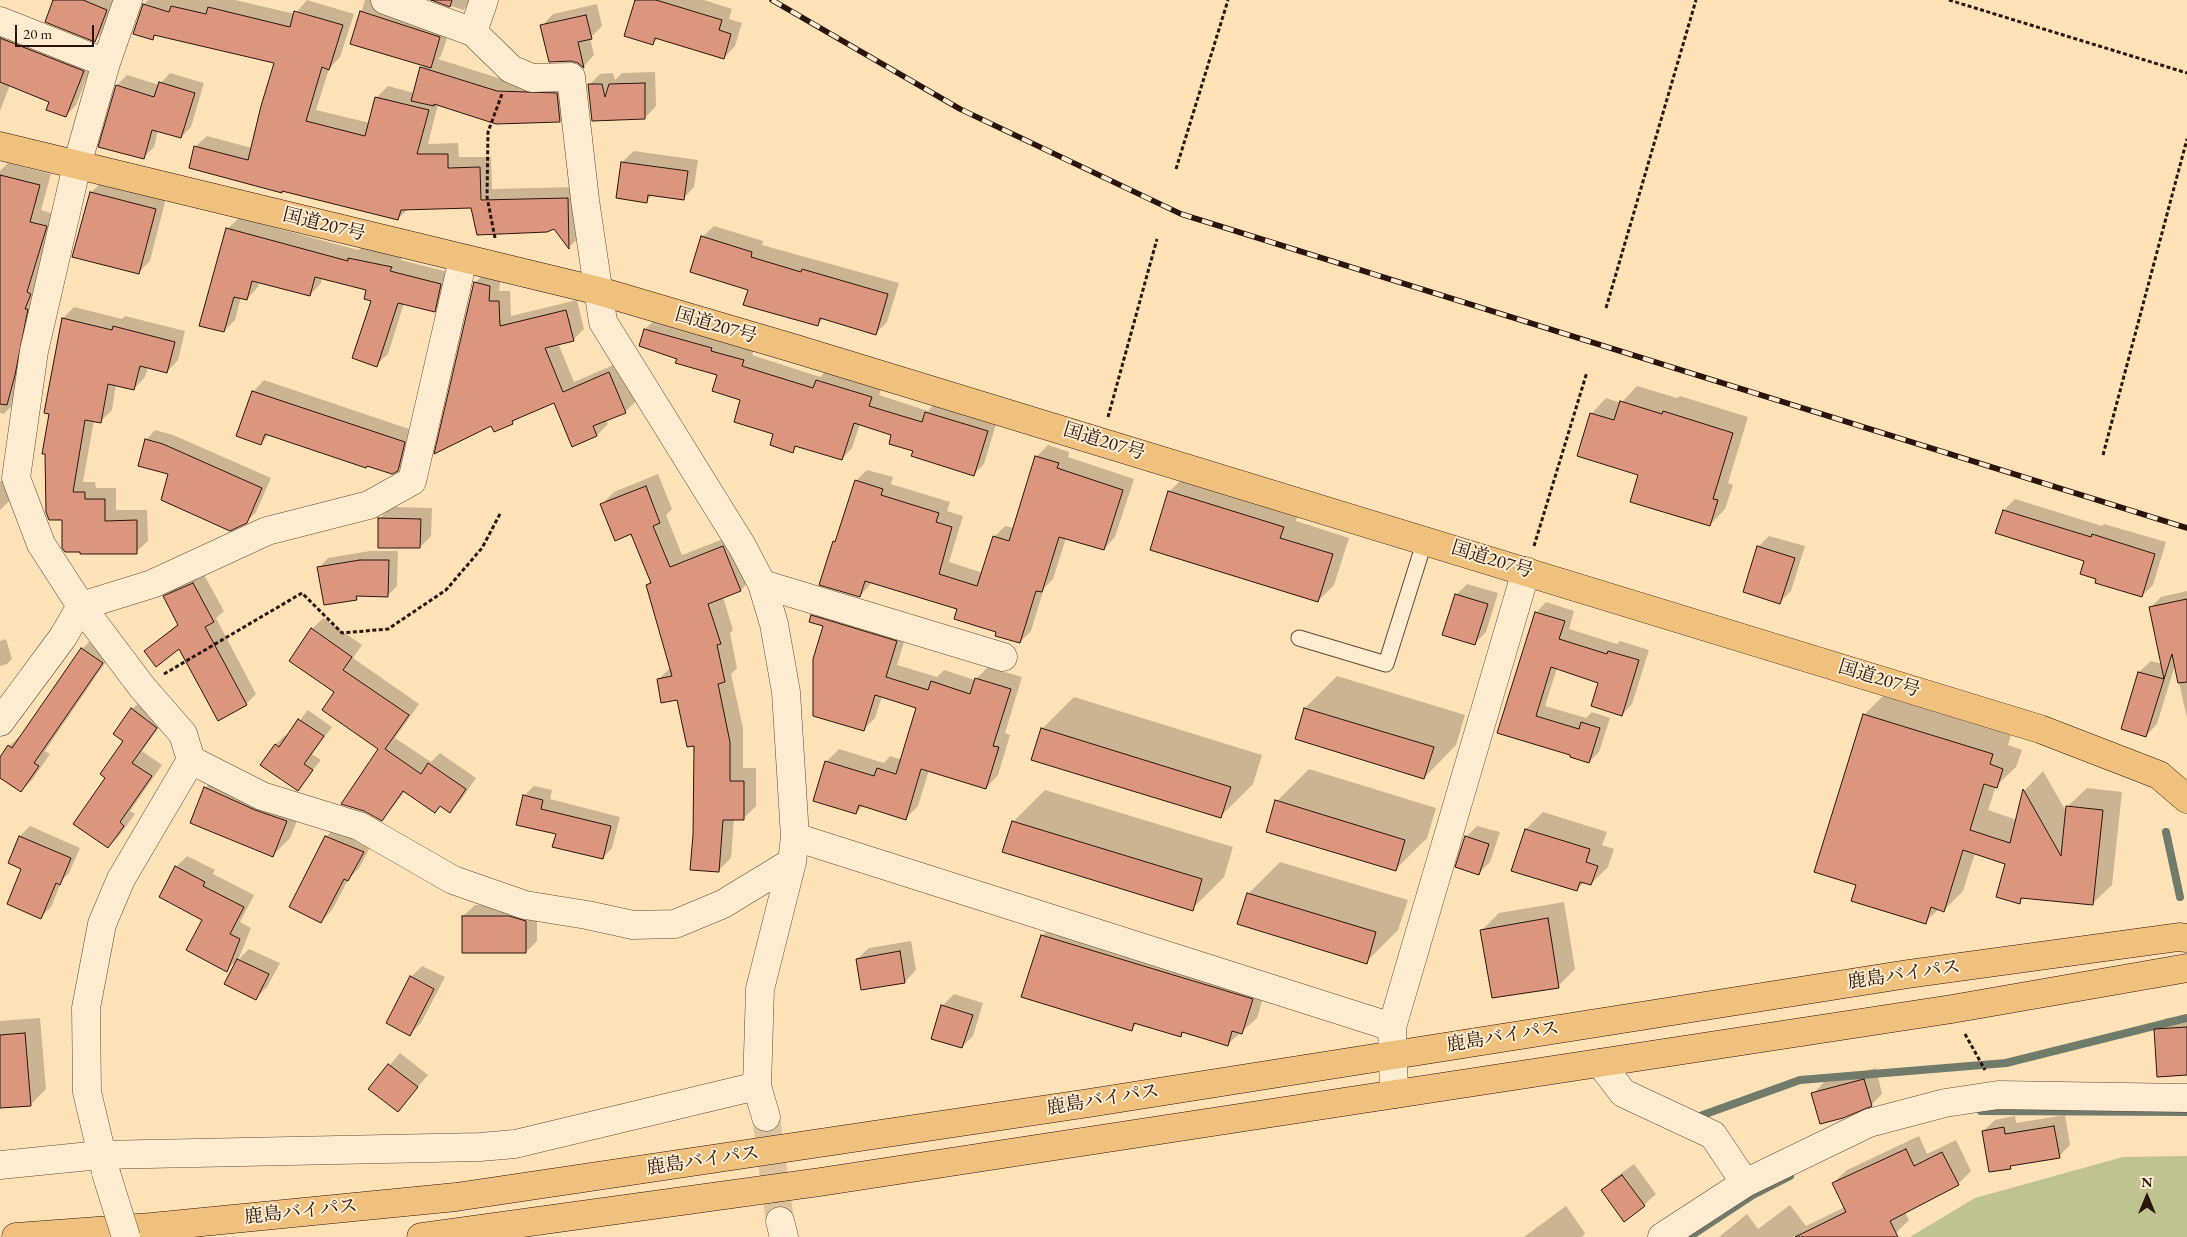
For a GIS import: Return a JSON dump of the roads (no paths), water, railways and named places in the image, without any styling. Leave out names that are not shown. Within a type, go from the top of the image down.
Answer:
[{"type":"highway","name":"国道207号","points":[[0,146],[599,291],[1101,441],[2040,729],[2159,774],[2187,799]]},
{"type":"highway","name":"鹿島バイパス","points":[[16,1237],[152,1227],[456,1196],[1089,1103],[1908,974],[2179,937],[2187,938]]},
{"type":"highway","name":"鹿島バイパス","points":[[422,1237],[820,1182],[1952,1009],[2187,968]]},
{"type":"street","points":[[128,0],[106,63],[77,165],[34,351],[8,477],[41,544],[81,606],[142,687],[183,734],[191,760],[262,796],[306,808],[359,826],[453,880],[525,905],[588,915],[633,925],[676,924],[723,904],[794,849]]},
{"type":"street","points":[[385,0],[473,32],[510,69],[532,78],[571,77],[584,200],[599,291],[602,322],[742,546],[762,584],[774,624],[786,692],[794,849],[760,989],[757,1086],[766,1117]]},
{"type":"street","points":[[473,32],[484,0]]},
{"type":"street","points":[[0,22],[106,63]]},
{"type":"street","points":[[0,722],[63,637],[81,606],[152,584],[267,531],[369,505],[412,481],[463,258]]},
{"type":"street","points":[[1394,1094],[1392,1027],[1526,571]]},
{"type":"street","points":[[762,584],[1003,657]]},
{"type":"street","points":[[126,1237],[103,1164],[87,1092],[86,1008],[102,924],[121,879],[191,760]]},
{"type":"street","points":[[794,849],[1392,1027]]},
{"type":"street","points":[[1600,1063],[1623,1093],[1713,1135],[1745,1183]]},
{"type":"street","points":[[0,1165],[103,1164],[515,1144],[757,1086]]},
{"type":"street","points":[[1662,1237],[1745,1183],[1869,1123],[1945,1103],[1998,1095],[2187,1098]]},
{"type":"lane","points":[[1299,638],[1386,664],[1425,540]]},
{"type":"waterway","points":[[2166,832],[2180,897]]},
{"type":"waterway","points":[[1700,1116],[1800,1080],[2006,1063],[2187,1018]]},
{"type":"waterway","points":[[1981,1111],[2187,1112]]},
{"type":"waterway","points":[[1689,1237],[1753,1195],[1790,1176]]},
{"type":"tunnel","points":[[766,1117],[780,1221]]},
{"type":"railway","points":[[772,0],[960,109],[1181,214],[2187,528]]}]
